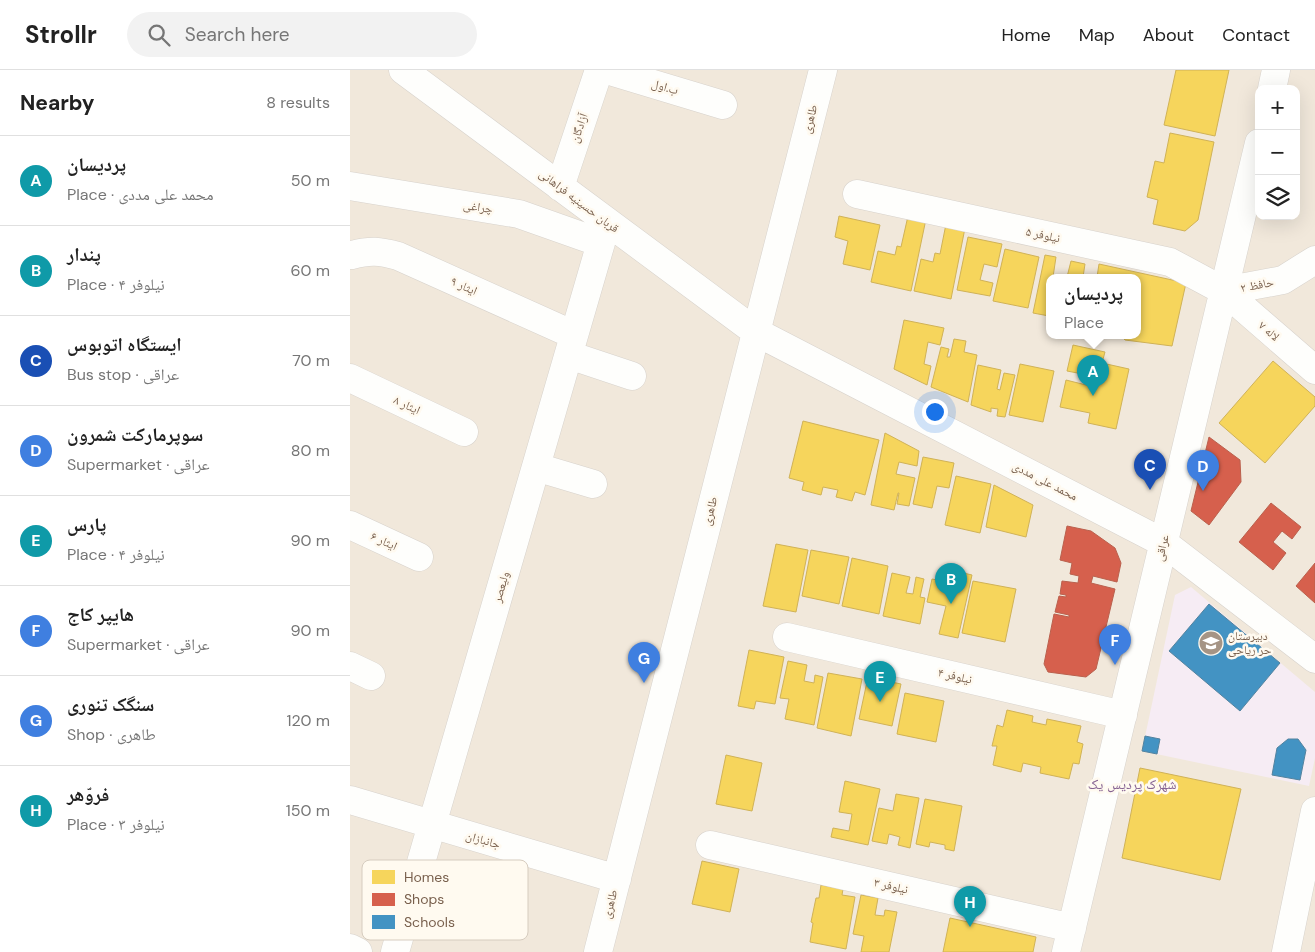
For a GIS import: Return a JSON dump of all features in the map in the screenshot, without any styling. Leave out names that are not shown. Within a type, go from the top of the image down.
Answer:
[{"type":"street","name":"آزادگان","points":[[560,187],[599,70]]},
{"type":"street","name":"ب.اول","points":[[606,70],[723,104]]},
{"type":"street","name":"طاهری","points":[[598,952],[823,70]]},
{"type":"street","points":[[1273,85],[1276,70]]},
{"type":"street","name":"قربان حسینیه فراهانی","points":[[414,74],[560,187],[604,232],[756,332]]},
{"type":"street","name":"عراقی","points":[[1069,940],[1255,160]]},
{"type":"street","name":"چراغی","points":[[350,186],[519,214],[604,232]]},
{"type":"street","name":"نیلوفر ۵","points":[[857,194],[1170,262],[1224,291]]},
{"type":"street","name":"ولیعصر","points":[[422,860],[604,232]]},
{"type":"street","name":"ایثار ۹","points":[[351,257],[364,252],[380,251],[398,256],[632,376]]},
{"type":"street","name":"حافظ ۲","points":[[1224,291],[1283,280],[1315,260]]},
{"type":"street","name":"لاله ۷","points":[[1224,291],[1315,370]]},
{"type":"street","name":"محمد علی مددی","points":[[756,332],[1164,543],[1315,659]]},
{"type":"street","name":"ایثار ۸","points":[[350,378],[464,432]]},
{"type":"street","points":[[536,467],[592,484]]},
{"type":"street","name":"ایثار ۶","points":[[350,525],[419,557]]},
{"type":"street","name":"نیلوفر ۴","points":[[788,637],[1122,715]]},
{"type":"street","name":"جانبازان","points":[[350,800],[617,879]]},
{"type":"street","points":[[1286,952],[1315,811]]},
{"type":"street","name":"نیلوفر ۳","points":[[710,845],[1069,940]]},
{"type":"street","points":[[350,948],[358,952]]},
{"type":"shaded area","points":[[350,70],[1315,70],[1315,952],[350,952]]},
{"type":"shaded area","name":"دبیرستان حر ریاحی","points":[[1191,587],[1315,692],[1315,758],[1309,786],[1142,751],[1175,595]]},
{"type":"building: Homes","points":[[1176,70],[1229,70],[1215,136],[1164,125]]},
{"type":"building: Homes","points":[[1170,133],[1214,142],[1198,220],[1185,231],[1153,224],[1158,200],[1147,197],[1155,161],[1164,163]]},
{"type":"building: Homes","points":[[839,216],[880,225],[870,270],[843,264],[848,241],[835,237]]},
{"type":"building: Homes","points":[[908,216],[926,219],[911,291],[871,282],[878,251],[895,255],[897,246],[901,247]]},
{"type":"building: Homes","points":[[946,224],[965,228],[951,299],[914,291],[921,259],[933,262],[935,253],[940,254]]},
{"type":"building: Homes","points":[[968,237],[1002,244],[997,267],[984,264],[980,280],[993,283],[990,296],[957,290]]},
{"type":"building: Homes","points":[[1005,249],[1039,257],[1028,308],[993,301]]},
{"type":"building: Homes","points":[[1045,255],[1056,257],[1053,274],[1046,274],[1046,315],[1033,313]]},
{"type":"building: Homes","points":[[1071,261],[1085,264],[1083,274],[1068,274]]},
{"type":"building: Homes","points":[[1099,264],[1186,283],[1172,346],[1124,339],[1141,339],[1141,274],[1097,274]]},
{"type":"building: Homes","points":[[904,320],[944,328],[940,345],[928,342],[924,364],[931,366],[927,385],[894,369]]},
{"type":"building: Homes","points":[[954,339],[966,341],[964,352],[977,355],[968,402],[931,387],[941,347],[949,349],[947,357],[950,357]]},
{"type":"building: Homes","points":[[1073,345],[1105,352],[1102,363],[1129,369],[1116,429],[1088,423],[1090,413],[1060,407],[1066,380],[1090,386],[1093,376],[1067,371]]},
{"type":"building: Homes","points":[[1273,361],[1315,397],[1315,406],[1265,463],[1219,423]]},
{"type":"building: Homes","points":[[1020,364],[1054,371],[1043,422],[1009,415]]},
{"type":"building: Homes","points":[[978,365],[1001,370],[997,389],[1000,390],[1004,373],[1015,375],[1005,417],[997,416],[998,409],[991,408],[991,412],[971,405]]},
{"type":"building: Homes","points":[[803,421],[879,440],[865,495],[855,492],[852,501],[836,497],[838,490],[823,487],[821,495],[802,490],[804,482],[789,478]]},
{"type":"building: Homes","points":[[885,433],[919,451],[917,466],[899,462],[896,474],[915,478],[909,506],[897,504],[898,493],[894,510],[871,505]]},
{"type":"building: Homes","points":[[923,457],[954,463],[949,488],[937,486],[932,508],[913,504]]},
{"type":"building: Homes","points":[[956,476],[991,484],[980,533],[945,525]]},
{"type":"building: Homes","points":[[994,485],[1033,505],[1026,537],[986,527]]},
{"type":"building: Homes","points":[[776,544],[808,550],[796,612],[763,606]]},
{"type":"building: Homes","points":[[811,550],[849,557],[839,604],[802,596]]},
{"type":"building: Homes","points":[[852,558],[888,566],[879,614],[842,606]]},
{"type":"building: Homes","points":[[955,571],[972,575],[958,638],[939,634],[946,606],[927,602],[932,579],[952,583]]},
{"type":"building: Homes","points":[[892,573],[910,577],[906,593],[913,594],[916,577],[924,579],[920,597],[925,598],[920,624],[883,616]]},
{"type":"building: Homes","points":[[973,581],[1016,589],[1005,642],[962,633]]},
{"type":"building: Homes","points":[[749,650],[784,657],[775,704],[756,701],[754,709],[738,706]]},
{"type":"building: Homes","points":[[788,661],[807,665],[804,681],[814,683],[815,675],[823,677],[814,725],[785,719],[789,699],[780,698]]},
{"type":"building: Homes","points":[[828,673],[862,679],[851,736],[817,728]]},
{"type":"building: Homes","points":[[868,677],[901,684],[892,726],[859,719]]},
{"type":"building: Homes","points":[[905,693],[944,701],[936,742],[897,734]]},
{"type":"building: Homes","points":[[1007,710],[1033,716],[1032,722],[1046,725],[1047,719],[1081,726],[1077,742],[1083,744],[1079,764],[1073,763],[1069,779],[1040,773],[1041,767],[1023,763],[1021,772],[993,765],[997,746],[992,746],[997,725],[1003,727]]},
{"type":"building: Homes","points":[[726,755],[762,763],[752,811],[716,804]]},
{"type":"building: Homes","points":[[1140,768],[1241,789],[1220,880],[1122,858]]},
{"type":"building: Homes","points":[[845,781],[880,789],[868,845],[831,837],[833,828],[849,831],[852,814],[839,812]]},
{"type":"building: Homes","points":[[896,794],[919,798],[910,848],[898,845],[900,837],[889,834],[887,844],[872,841],[879,808],[893,811]]},
{"type":"building: Homes","points":[[925,799],[962,806],[954,851],[945,849],[945,845],[930,842],[929,847],[916,844]]},
{"type":"building: Homes","points":[[702,861],[739,869],[730,912],[692,904]]},
{"type":"building: Homes","points":[[821,885],[843,889],[842,895],[855,897],[846,949],[810,942],[813,923],[811,922]]},
{"type":"building: Homes","points":[[861,895],[878,898],[875,915],[884,916],[885,910],[897,912],[889,952],[861,952],[864,936],[853,934]]},
{"type":"building: Homes","points":[[950,918],[1036,937],[1033,952],[943,952]]},
{"type":"building: Shops","points":[[1209,437],[1240,460],[1241,482],[1209,525],[1191,511]]},
{"type":"building: Shops","points":[[1271,503],[1301,527],[1292,539],[1282,531],[1273,542],[1286,553],[1273,570],[1239,542]]},
{"type":"building: Shops","points":[[1067,526],[1091,531],[1115,548],[1121,563],[1117,582],[1093,576],[1091,583],[1115,589],[1096,669],[1086,677],[1048,672],[1044,664],[1054,614],[1069,617],[1069,615],[1055,612],[1059,596],[1066,597],[1066,595],[1060,594],[1062,581],[1078,583],[1079,576],[1070,574],[1072,563],[1060,560]]},
{"type":"building: Shops","points":[[1315,563],[1315,603],[1296,586]]},
{"type":"building: Schools","points":[[1209,604],[1280,663],[1240,711],[1169,651]]},
{"type":"building: Schools","points":[[1145,736],[1160,739],[1157,754],[1142,751]]},
{"type":"building: Schools","points":[[1288,739],[1298,739],[1306,750],[1300,780],[1272,775],[1277,748]]},
{"type":"place","name":"پردیسان","points":[[1093,396]]},
{"type":"place","name":"ایستگاه اتوبوس","points":[[1150,490]]},
{"type":"place","name":"سوپرمارکت شمرون","points":[[1203,491]]},
{"type":"place","name":"پندار","points":[[951,604]]},
{"type":"place","name":"دبیرستان حر ریاحی","points":[[1211,643]]},
{"type":"place","name":"هایپر کاج","points":[[1115,665]]},
{"type":"place","name":"سنگک تنوری","points":[[644,683]]},
{"type":"place","name":"پارس","points":[[880,702]]},
{"type":"place","name":"فروّهر","points":[[970,927]]},
{"type":"district","name":"شهرک پردیس یک","points":[[1132,784]]}]
